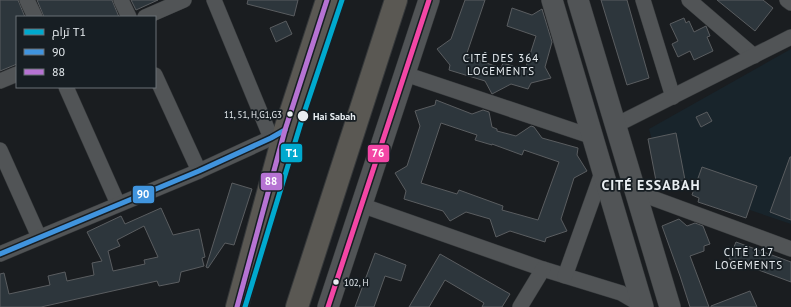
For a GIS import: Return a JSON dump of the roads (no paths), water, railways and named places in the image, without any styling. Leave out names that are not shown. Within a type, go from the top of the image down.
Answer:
[{"type":"main road","points":[[297,307],[396,0]]},
{"type":"main road","points":[[237,307],[278,134],[326,1]]},
{"type":"street","points":[[27,0],[35,16]]},
{"type":"street","points":[[121,0],[129,16]]},
{"type":"street","points":[[147,16],[184,0]]},
{"type":"street","points":[[0,254],[199,171],[278,134],[214,0]]},
{"type":"street","points":[[328,307],[429,0]]},
{"type":"street","points":[[552,0],[643,306]]},
{"type":"street","points":[[578,0],[670,307]]},
{"type":"street","points":[[643,0],[673,97]]},
{"type":"street","points":[[689,0],[754,56]]},
{"type":"street","points":[[787,0],[791,3]]},
{"type":"street","points":[[616,126],[791,37]]},
{"type":"street","points":[[0,81],[16,74]]},
{"type":"street","points":[[404,74],[593,138]]},
{"type":"street","points":[[156,76],[199,171]]},
{"type":"street","points":[[66,88],[118,204]]},
{"type":"street","points":[[0,150],[39,237]]},
{"type":"street","points":[[565,276],[603,170]]},
{"type":"street","points":[[636,192],[791,249]]},
{"type":"street","points":[[362,205],[543,269],[621,293],[643,306]]},
{"type":"street","points":[[520,307],[543,269]]},
{"type":"tram line","name":"T1","points":[[245,307],[303,116],[342,0]]},
{"type":"place","name":"11, 51, H,G1,G3","points":[[290,114]]},
{"type":"place","name":"Hai Sabah","points":[[303,116]]},
{"type":"place","name":"102, H","points":[[336,282]]},
{"type":"district","name":"CITÉ DES 364 LOGEMENTS","points":[[501,64]]},
{"type":"district","name":"CITÉ ESSABAH","points":[[651,185]]},
{"type":"district","name":"CITÉ 117 LOGEMENTS","points":[[749,258]]}]
